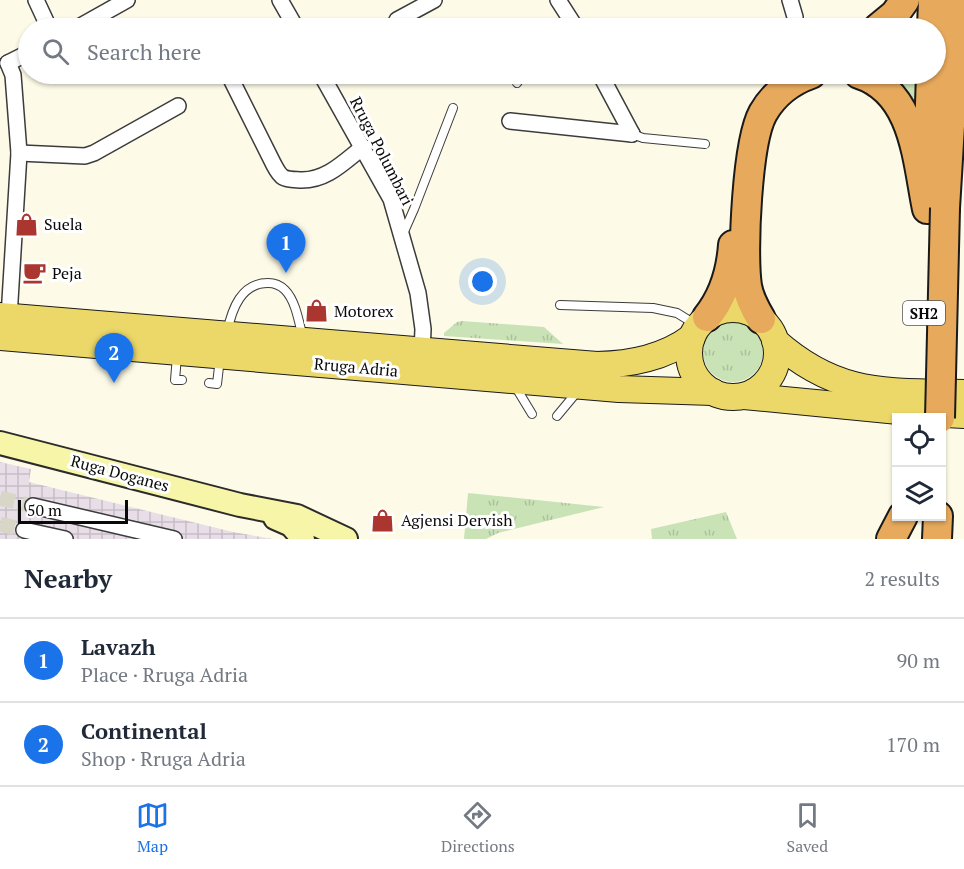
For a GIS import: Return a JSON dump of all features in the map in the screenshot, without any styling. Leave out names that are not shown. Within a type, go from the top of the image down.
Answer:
[{"type":"highway","points":[[890,18],[905,0]]},
{"type":"highway","points":[[932,18],[933,0]]},
{"type":"highway","name":"SH2","points":[[920,413],[936,208],[952,93],[954,0]]},
{"type":"highway","points":[[952,93],[964,50]]},
{"type":"highway","points":[[699,327],[722,292],[731,265],[736,160],[745,121],[760,93],[768,84]]},
{"type":"highway","points":[[768,330],[750,297],[746,276],[749,181],[755,137],[762,115],[772,99],[791,84]]},
{"type":"highway","points":[[880,84],[902,108],[936,208]]},
{"type":"highway","name":"SH2","points":[[931,84],[940,413]]},
{"type":"highway","points":[[891,539],[900,521]]},
{"type":"highway","points":[[919,521],[919,539]]},
{"type":"highway","points":[[938,521],[938,539]]},
{"type":"main road","points":[[964,393],[879,391],[856,387],[819,372],[744,311],[731,309],[718,312],[699,327],[689,350],[692,369],[702,385],[713,392],[731,397],[744,396],[964,415]]},
{"type":"main road","name":"Rruga Adria","points":[[3,323],[178,352],[223,346],[305,342],[613,365],[655,357],[683,344],[699,327]]},
{"type":"main road","name":"Rruga Adria","points":[[3,323],[511,380],[713,392]]},
{"type":"main road","points":[[744,396],[756,391],[770,377],[776,360],[768,330]]},
{"type":"main road","name":"Ruga Doganes","points":[[0,443],[240,505]]},
{"type":"main road","points":[[240,505],[291,525],[303,539]]},
{"type":"main road","points":[[240,505],[297,516],[346,539]]},
{"type":"street","points":[[36,0],[44,18]]},
{"type":"street","points":[[95,18],[127,0]]},
{"type":"street","points":[[280,0],[290,18]]},
{"type":"street","points":[[401,18],[435,0]]},
{"type":"street","points":[[558,0],[567,18]]},
{"type":"street","points":[[790,0],[795,18]]},
{"type":"street","points":[[3,323],[5,283],[20,153],[13,75],[4,62]]},
{"type":"street","points":[[233,84],[273,165],[279,176],[285,180],[318,179],[363,147]]},
{"type":"street","name":"Rruga Polumbari","points":[[327,84],[391,200],[418,293],[423,329],[422,352]]},
{"type":"street","points":[[605,84],[632,134]]},
{"type":"street","points":[[20,153],[85,156],[178,106]]},
{"type":"street","points":[[510,121],[632,134]]},
{"type":"street","points":[[33,506],[174,539]]},
{"type":"street","points":[[24,530],[65,539]]},
{"type":"lane","points":[[402,236],[453,108]]},
{"type":"lane","points":[[632,134],[643,138],[705,144]]},
{"type":"lane","points":[[208,383],[217,384],[231,316],[243,293],[261,283],[274,283],[285,290],[290,297],[305,342]]},
{"type":"lane","points":[[560,305],[653,308],[676,313],[699,327]]},
{"type":"lane","points":[[178,352],[175,380],[182,380]]},
{"type":"lane","points":[[511,380],[532,414]]},
{"type":"lane","points":[[556,416],[582,386]]},
{"type":"shaded area","points":[[0,462],[31,469],[29,482],[233,532],[273,539],[0,539]]},
{"type":"green space","points":[[890,84],[920,84],[919,119]]},
{"type":"green space","points":[[457,322],[544,327],[563,344],[444,336],[444,333]]},
{"type":"green space","points":[[727,322],[739,322],[755,330],[761,340],[763,352],[761,364],[755,374],[739,382],[727,382],[711,374],[703,358],[703,346],[711,330]]},
{"type":"green space","points":[[468,493],[604,507],[498,533],[486,539],[464,539]]},
{"type":"green space","points":[[726,512],[737,539],[652,539],[651,529]]},
{"type":"tunnel","points":[[0,498],[33,506]]},
{"type":"tunnel","points":[[0,524],[24,530]]},
{"type":"place","name":"Suela","points":[[26,224]]},
{"type":"place","name":"Peja","points":[[34,273]]},
{"type":"place","name":"Lavazh","points":[[286,273]]},
{"type":"place","name":"Motorex","points":[[316,311]]},
{"type":"place","name":"Continental","points":[[114,383]]},
{"type":"place","name":"Agjensi Dervish","points":[[383,520]]}]
